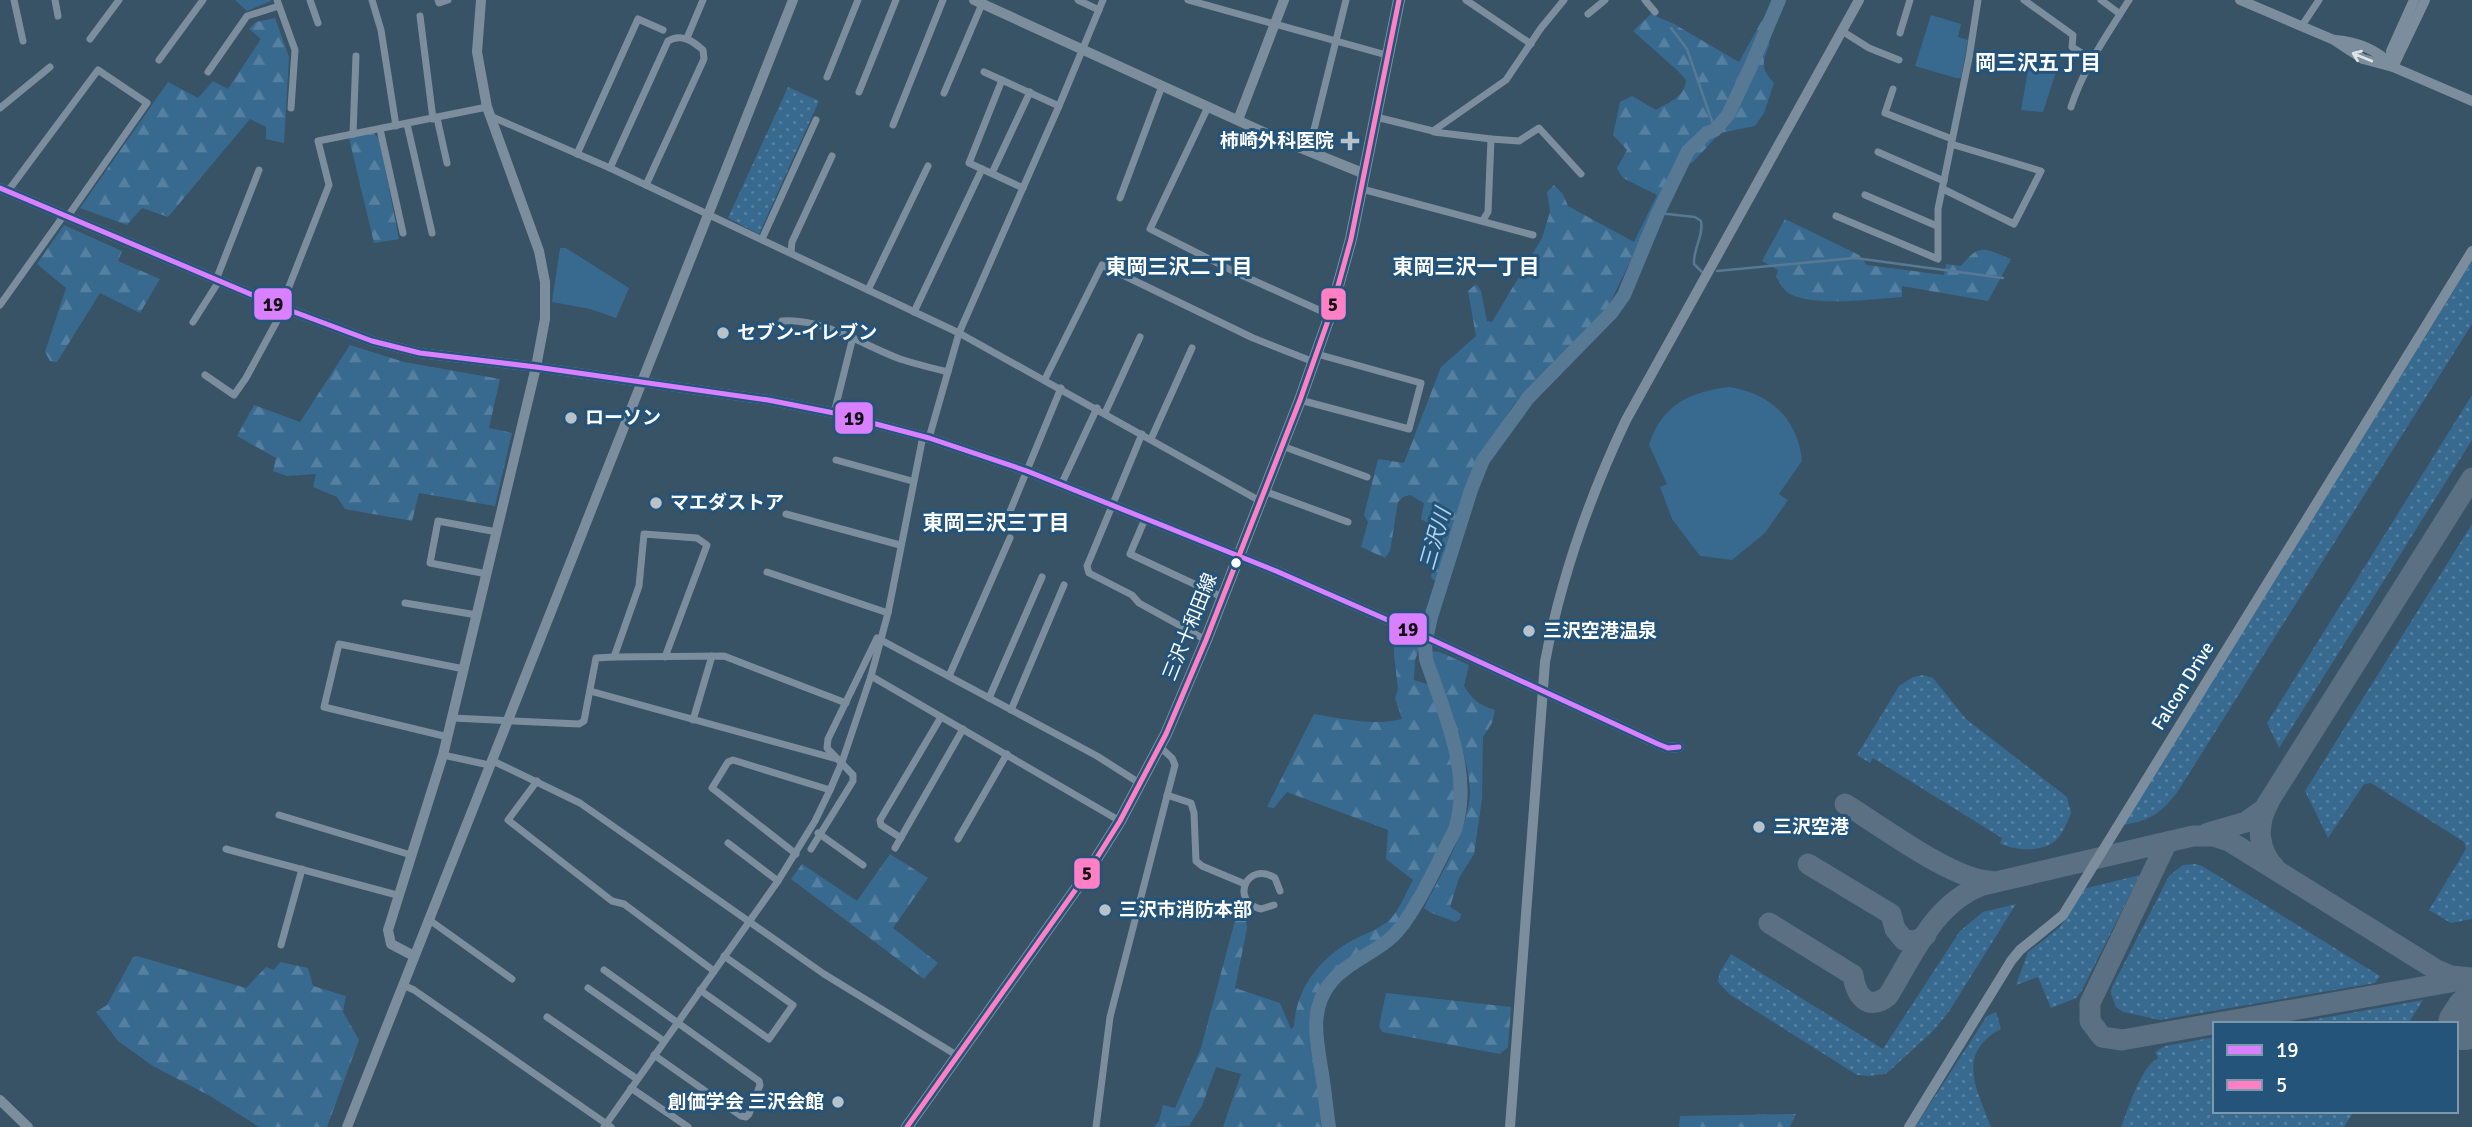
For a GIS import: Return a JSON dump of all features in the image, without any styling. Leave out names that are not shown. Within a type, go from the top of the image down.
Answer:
[{"type":"main road","name":"三沢十和田線","points":[[906,1127],[1058,916],[1120,821],[1160,747],[1206,640],[1300,400],[1330,315],[1362,190],[1399,0]]},
{"type":"street","points":[[14,0],[23,41]]},
{"type":"street","points":[[55,0],[58,16]]},
{"type":"street","points":[[90,40],[119,0]]},
{"type":"street","points":[[159,60],[203,0]]},
{"type":"street","points":[[310,0],[318,23]]},
{"type":"street","points":[[372,0],[381,30],[396,126]]},
{"type":"street","points":[[438,0],[439,3],[447,0]]},
{"type":"street","points":[[414,956],[391,944],[388,930],[448,737],[545,319],[542,265],[488,111],[477,52],[481,0]]},
{"type":"street","points":[[687,38],[703,0]]},
{"type":"street","points":[[347,1127],[793,0]]},
{"type":"street","points":[[827,77],[858,0]]},
{"type":"street","points":[[859,92],[896,0]]},
{"type":"street","points":[[892,125],[943,0]]},
{"type":"street","points":[[1078,0],[1099,10]]},
{"type":"street","points":[[402,985],[414,990],[607,1126],[637,1079],[796,854],[830,790],[871,676],[888,613],[912,481],[959,333],[1103,0]]},
{"type":"street","points":[[1188,0],[1390,56]]},
{"type":"street","points":[[1238,120],[1284,0]]},
{"type":"street","points":[[1309,150],[1346,0]]},
{"type":"street","points":[[1466,0],[1531,44]]},
{"type":"street","points":[[1433,131],[1506,80],[1564,0]]},
{"type":"street","points":[[1588,14],[1605,0]]},
{"type":"street","points":[[1646,0],[1655,12]]},
{"type":"street","points":[[1510,1127],[1545,662],[1554,617],[1580,528],[1603,467],[1626,420],[1858,0]]},
{"type":"street","points":[[1900,33],[1910,0]]},
{"type":"street","points":[[1836,216],[1938,259],[1937,226],[1943,185],[1978,0]]},
{"type":"street","points":[[2024,0],[2073,35],[2073,47],[2091,59]]},
{"type":"street","points":[[2101,0],[2120,14]]},
{"type":"street","points":[[2071,107],[2091,59],[2129,0]]},
{"type":"street","points":[[2240,0],[2334,40],[2351,42],[2377,52],[2393,67]]},
{"type":"street","points":[[2301,27],[2319,0]]},
{"type":"street","points":[[2393,67],[2391,51],[2414,0]]},
{"type":"street","points":[[2393,67],[2425,0]]},
{"type":"street","points":[[944,93],[978,2],[1208,107],[1365,174]]},
{"type":"street","points":[[208,72],[247,16],[278,3],[295,50],[291,108]]},
{"type":"street","points":[[420,16],[435,118],[447,163]]},
{"type":"street","points":[[577,154],[638,19],[663,30]]},
{"type":"street","points":[[1842,31],[1869,48],[1899,60]]},
{"type":"street","points":[[610,168],[668,41],[673,38],[687,38],[704,50],[704,59],[646,185]]},
{"type":"street","points":[[2334,40],[2346,51],[2362,59],[2393,67],[2472,101]]},
{"type":"street","points":[[2377,52],[2394,44]]},
{"type":"street","points":[[353,134],[356,55]]},
{"type":"street","points":[[0,108],[50,66]]},
{"type":"street","points":[[0,305],[66,216],[147,103],[98,70],[4,190],[66,216],[218,281],[372,341],[419,353],[751,397],[834,413],[926,437],[1027,471],[1238,556],[1415,632],[1668,748],[1679,747]]},
{"type":"street","points":[[984,72],[1059,106]]},
{"type":"street","points":[[1002,80],[969,163],[1023,188]]},
{"type":"street","points":[[1120,198],[1162,86]]},
{"type":"street","points":[[1878,152],[2014,224],[2041,171],[1952,141],[1885,113],[1893,89]]},
{"type":"street","points":[[992,173],[1030,92]]},
{"type":"street","points":[[1208,107],[1150,229],[1237,273],[1330,315]]},
{"type":"street","points":[[205,375],[234,395],[246,378],[283,307],[329,184],[318,141],[435,118],[488,111],[959,333],[1151,439],[1262,496],[1348,522]]},
{"type":"street","points":[[1376,117],[1433,131],[1519,141],[1539,128],[1581,174]]},
{"type":"street","points":[[762,239],[816,120]]},
{"type":"street","points":[[407,124],[432,233]]},
{"type":"street","points":[[380,129],[403,233]]},
{"type":"street","points":[[1483,220],[1488,212],[1491,139]]},
{"type":"street","points":[[792,253],[792,242],[832,156]]},
{"type":"street","points":[[868,290],[928,166]]},
{"type":"street","points":[[914,312],[982,169]]},
{"type":"street","points":[[193,322],[218,281],[259,170]]},
{"type":"street","points":[[1362,190],[1533,234]]},
{"type":"street","points":[[1865,195],[1937,226]]},
{"type":"street","name":"Falcon Drive","points":[[1909,1127],[2011,961],[2020,950],[2063,915],[2472,251]]},
{"type":"street","points":[[1045,379],[1102,265],[1253,338],[1315,358],[1421,383],[1409,429],[1300,400]]},
{"type":"street","points":[[782,321],[790,320],[828,328],[901,359],[948,372]]},
{"type":"street","points":[[834,413],[853,337]]},
{"type":"street","points":[[1105,413],[1140,337]]},
{"type":"street","points":[[1151,439],[1192,348]]},
{"type":"street","points":[[1004,526],[1061,388]]},
{"type":"street","points":[[1061,485],[1097,408]]},
{"type":"street","points":[[1142,434],[1087,566],[1089,573],[1132,595],[1139,603],[1206,640]]},
{"type":"street","points":[[1282,446],[1367,477]]},
{"type":"street","points":[[836,460],[912,481]]},
{"type":"street","points":[[786,513],[900,545]]},
{"type":"street","points":[[1145,519],[1130,554],[1222,597]]},
{"type":"street","points":[[487,574],[430,563],[438,521],[496,532]]},
{"type":"street","points":[[614,657],[639,586],[644,534],[697,538],[707,545],[665,657]]},
{"type":"street","points":[[949,676],[1010,538]]},
{"type":"street","points":[[767,572],[888,613]]},
{"type":"street","points":[[989,698],[1042,577]]},
{"type":"street","points":[[1010,710],[1064,585]]},
{"type":"street","points":[[405,603],[477,615]]},
{"type":"street","points":[[811,849],[853,781],[853,775],[827,745],[877,638],[1141,784]]},
{"type":"street","points":[[448,737],[324,707],[339,644],[464,669]]},
{"type":"street","points":[[452,719],[579,724],[584,721],[596,658],[614,657],[712,656],[734,659],[846,703]]},
{"type":"street","points":[[693,720],[712,656]]},
{"type":"street","points":[[871,676],[1120,821]]},
{"type":"street","points":[[590,691],[840,761]]},
{"type":"street","points":[[901,838],[881,825],[880,820],[941,717]]},
{"type":"street","points":[[895,848],[963,729]]},
{"type":"street","points":[[1096,1127],[1110,1017],[1175,765],[1172,758],[1160,747]]},
{"type":"street","points":[[958,839],[1007,754]]},
{"type":"street","points":[[443,755],[490,763],[537,781],[599,816],[824,974],[958,1056]]},
{"type":"street","points":[[796,854],[712,788],[728,762],[733,760],[830,790]]},
{"type":"street","points":[[537,781],[508,820],[612,901],[624,904],[714,971]]},
{"type":"street","points":[[1167,795],[1191,803],[1194,813],[1196,860],[1202,866],[1245,884]]},
{"type":"street","points":[[279,815],[411,855]]},
{"type":"street","points":[[810,828],[863,865]]},
{"type":"street","points":[[728,844],[778,881]]},
{"type":"street","points":[[226,849],[397,895]]},
{"type":"street","points":[[281,945],[302,869]]},
{"type":"street","points":[[1245,884],[1257,874],[1269,874],[1279,884],[1280,891]]},
{"type":"street","points":[[1245,884],[1248,904],[1261,909],[1273,905]]},
{"type":"street","points":[[428,919],[512,979]]},
{"type":"street","points":[[700,990],[769,1039],[777,1028],[793,1005],[724,956]]},
{"type":"street","points":[[604,970],[760,1081],[748,1114],[746,1117],[741,1116],[654,1055]]},
{"type":"street","points":[[588,988],[664,1041]]},
{"type":"street","points":[[547,1017],[637,1079]]},
{"type":"street","points":[[631,1088],[688,1127]]},
{"type":"street","points":[[0,1100],[28,1127]]},
{"type":"green space","points":[[235,0],[270,0],[271,1],[247,11]]},
{"type":"green space","points":[[1651,14],[1674,24],[1739,62],[1765,15],[1770,17],[1761,37],[1770,43],[1764,68],[1774,83],[1764,113],[1755,126],[1720,133],[1692,163],[1680,159],[1607,309],[1514,404],[1471,471],[1438,580],[1433,580],[1431,576],[1444,534],[1421,519],[1424,503],[1410,495],[1398,502],[1390,551],[1385,558],[1361,547],[1368,522],[1364,515],[1378,459],[1404,463],[1441,367],[1476,336],[1468,291],[1476,284],[1481,291],[1487,321],[1492,322],[1542,238],[1550,212],[1547,192],[1554,185],[1563,194],[1568,206],[1634,242],[1657,195],[1623,178],[1617,168],[1627,150],[1613,135],[1620,102],[1632,96],[1656,110],[1683,91],[1686,80],[1633,31]]},
{"type":"green space","points":[[1931,15],[1961,24],[1958,37],[1968,40],[1961,78],[1915,66]]},
{"type":"green space","points":[[275,18],[289,57],[284,143],[266,139],[266,127],[250,119],[168,217],[142,208],[127,225],[80,208],[168,82],[198,98],[213,81],[228,89],[261,39],[249,29],[256,22]]},
{"type":"green space","points":[[2029,65],[2056,72],[2043,112],[2021,110]]},
{"type":"green space","points":[[788,87],[819,101],[759,234],[728,218]]},
{"type":"green space","points":[[373,133],[379,138],[399,239],[374,243],[349,138]]},
{"type":"green space","points":[[1785,219],[1859,255],[1867,265],[1944,275],[1946,264],[1961,266],[1978,251],[1989,250],[2011,259],[1988,301],[1902,286],[1902,297],[1845,301],[1801,298],[1786,291],[1776,277],[1778,270],[1762,261]]},
{"type":"green space","points":[[64,225],[122,251],[118,261],[160,279],[140,313],[100,293],[57,362],[50,361],[45,352],[66,288],[37,264]]},
{"type":"green space","points":[[560,248],[566,248],[629,288],[616,318],[590,309],[552,302]]},
{"type":"green space","points":[[2472,261],[2472,324],[2178,791],[2155,815],[2123,825]]},
{"type":"green space","points":[[350,345],[404,362],[500,379],[489,428],[512,433],[495,506],[419,493],[412,521],[345,509],[337,497],[313,487],[316,474],[287,476],[273,471],[276,458],[237,436],[254,405],[300,422]]},
{"type":"green space","points":[[1730,387],[1758,396],[1780,411],[1795,433],[1802,461],[1779,494],[1788,500],[1765,533],[1732,560],[1700,556],[1672,519],[1660,487],[1667,484],[1649,445],[1661,420],[1679,402],[1703,392]]},
{"type":"green space","points":[[2472,395],[2472,440],[2279,748],[2267,723]]},
{"type":"green space","points":[[2472,524],[2472,919],[2451,923],[2429,910],[2466,849],[2464,842],[2371,783],[2364,784],[2328,838],[2305,791]]},
{"type":"green space","points":[[1394,630],[1421,644],[1415,660],[1414,680],[1430,685],[1441,716],[1455,792],[1452,825],[1446,841],[1398,924],[1328,979],[1315,1001],[1312,1013],[1312,1045],[1325,1127],[1223,1127],[1241,1074],[1216,1067],[1202,1106],[1189,1126],[1154,1127],[1159,1121],[1163,1105],[1175,1108],[1201,1048],[1236,917],[1246,920],[1247,928],[1235,988],[1280,1003],[1291,1029],[1300,999],[1312,975],[1341,947],[1387,922],[1413,880],[1386,859],[1388,830],[1287,792],[1274,808],[1267,807],[1314,714],[1369,722],[1402,719],[1395,698],[1398,689]]},
{"type":"green space","points":[[1431,651],[1440,652],[1469,665],[1464,686],[1477,701],[1495,710],[1492,723],[1483,737],[1482,799],[1474,854],[1459,878],[1450,907],[1461,914],[1460,919],[1455,922],[1424,908],[1461,831],[1470,788],[1463,750]]},
{"type":"green space","points":[[1923,675],[1933,678],[1966,719],[2067,797],[2071,813],[2054,842],[2035,849],[2006,846],[2000,843],[2002,838],[1873,758],[1870,763],[1857,755],[1899,686],[1913,677]]},
{"type":"green space","points":[[890,854],[928,878],[893,928],[938,963],[924,979],[791,879],[802,864],[857,901]]},
{"type":"green space","points":[[2195,864],[2380,976],[2375,983],[2160,1020],[2123,1012],[2116,1007],[2111,994],[2112,987],[2169,876],[2183,865]]},
{"type":"green space","points":[[2140,875],[2076,998],[2051,1008],[2038,977],[2016,985],[2028,952],[2060,927],[2083,889]]},
{"type":"green space","points":[[2016,904],[1950,1010],[1934,1030],[1886,1074],[1857,1075],[1729,994],[1718,982],[1720,972],[1731,954],[1883,1049],[1960,931],[1983,912]]},
{"type":"green space","points":[[133,957],[246,988],[266,967],[274,970],[280,962],[308,968],[313,986],[346,996],[343,1012],[359,1040],[327,1127],[259,1127],[210,1096],[153,1066],[118,1041],[96,1012],[107,1005]]},
{"type":"green space","points":[[1386,993],[1511,1007],[1508,1047],[1500,1054],[1382,1032],[1379,1026]]},
{"type":"green space","points":[[2423,1000],[2409,1022],[2300,1022]]},
{"type":"green space","points":[[1996,1012],[2001,1029],[1987,1039],[1978,1050],[1974,1061],[1976,1086],[1991,1127],[1915,1127],[1987,1016]]},
{"type":"green space","points":[[2213,1037],[2213,1113],[2353,1113],[2344,1127],[2121,1127],[2140,1079],[2158,1058],[2155,1052],[2165,1046]]},
{"type":"green space","points":[[1796,1114],[1790,1127],[1679,1127],[1680,1116]]},
{"type":"waterway","name":"三沢川","points":[[1329,1127],[1316,1026],[1324,992],[1338,974],[1386,942],[1401,927],[1418,901],[1455,830],[1460,809],[1461,787],[1454,743],[1426,659],[1425,644],[1471,490],[1483,460],[1528,398],[1612,312],[1624,295],[1658,213],[1688,151],[1707,133],[1715,130],[1728,115],[1779,0]]},
{"type":"waterway","points":[[1671,28],[1687,49],[1715,130]]},
{"type":"waterway","points":[[1658,213],[1695,217],[1701,221],[1694,264],[1703,273]]},
{"type":"waterway","points":[[1717,271],[1855,258],[2003,278]]},
{"type":"taxiway","points":[[2208,833],[2246,822],[2264,809],[2472,478]]},
{"type":"taxiway","points":[[1845,804],[1937,862],[1956,872],[1990,881]]},
{"type":"taxiway","points":[[2268,804],[2260,829],[2265,854],[2275,868]]},
{"type":"taxiway","points":[[1769,923],[1853,975],[1857,989],[1864,999],[1869,1002],[1881,1001],[1888,996],[1926,932],[1951,904],[1966,893],[1983,885],[2193,836],[2213,836],[2229,841],[2435,969],[2451,976],[2472,978]]},
{"type":"taxiway","points":[[2167,842],[2090,1003],[2090,1021],[2102,1037],[2122,1040],[2213,1024]]},
{"type":"taxiway","points":[[1808,864],[1891,914],[1895,929],[1904,940],[1916,941],[1926,935]]},
{"type":"taxiway","points":[[2224,1022],[2462,980]]},
{"type":"runway","points":[[2464,1024],[2472,1012]]},
{"type":"transit line","name":"5","points":[[907,1127],[1086,875],[1120,821],[1166,734],[1206,640],[1300,400],[1330,315],[1351,239],[1399,0]]},
{"type":"transit line","name":"19","points":[[0,188],[281,307],[372,341],[420,353],[768,400],[834,413],[929,438],[1027,471],[1276,571],[1658,744],[1668,748],[1679,747]]},
{"type":"place","name":"柿崎外科医院","points":[[1350,141]]},
{"type":"place","name":"セブン-イレブン","points":[[723,333]]},
{"type":"place","name":"ローソン","points":[[571,418]]},
{"type":"place","name":"マエダストア","points":[[656,503]]},
{"type":"place","name":"三沢空港温泉","points":[[1529,631]]},
{"type":"place","name":"三沢空港","points":[[1759,827]]},
{"type":"place","name":"三沢市消防本部","points":[[1105,910]]},
{"type":"place","name":"創価学会 三沢会館","points":[[838,1102]]},
{"type":"district","name":"岡三沢五丁目","points":[[2038,63]]},
{"type":"district","name":"東岡三沢二丁目","points":[[1179,267]]},
{"type":"district","name":"東岡三沢一丁目","points":[[1466,267]]},
{"type":"district","name":"東岡三沢三丁目","points":[[996,523]]}]
